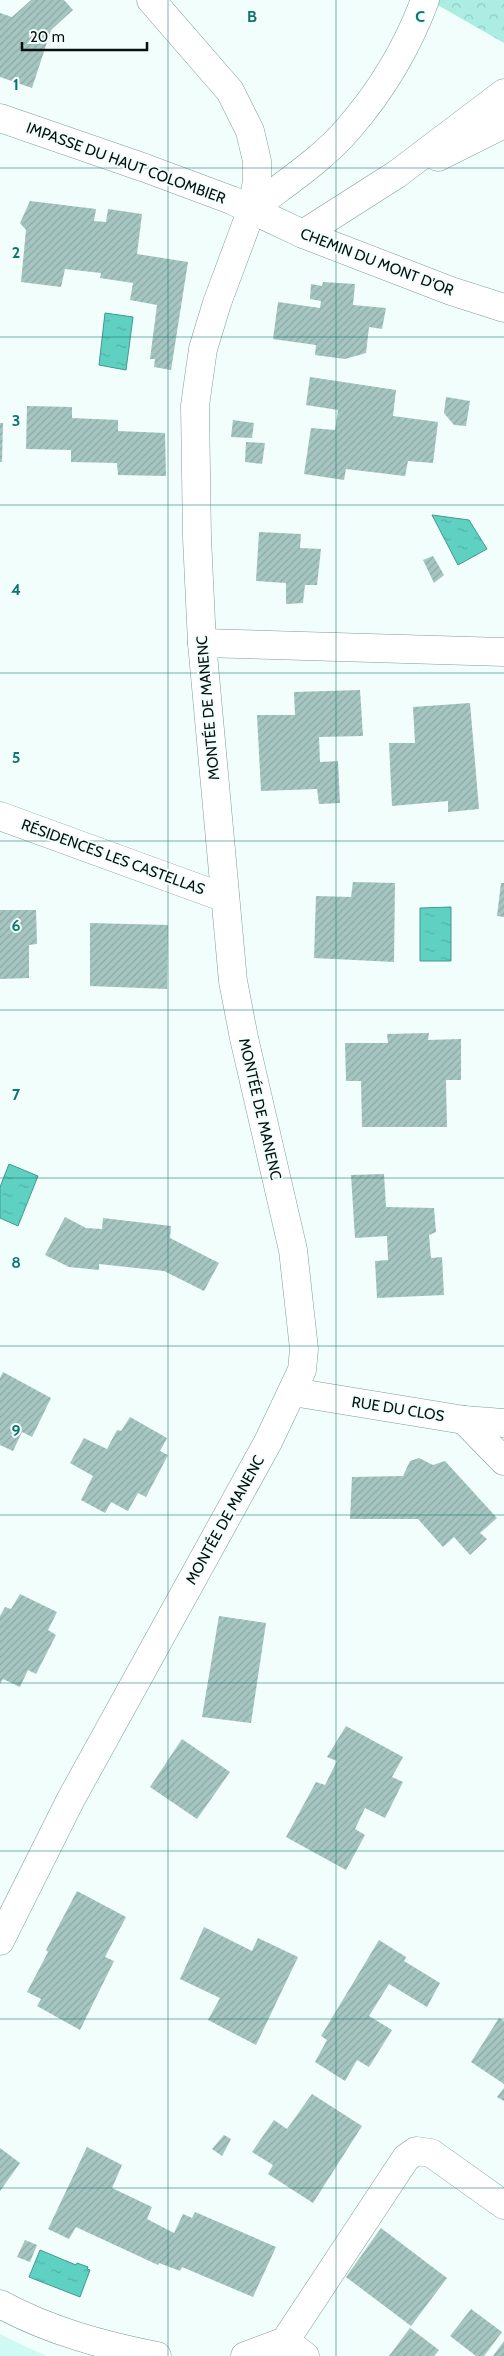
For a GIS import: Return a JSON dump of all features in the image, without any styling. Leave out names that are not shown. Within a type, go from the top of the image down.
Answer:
[{"type":"street","name":"MONTÉE DE MANENC","points":[[0,1942],[71,1799],[268,1442],[302,1370],[304,1349],[302,1316],[292,1250],[233,981],[202,643],[196,538],[196,406],[203,349],[217,303],[252,209],[257,181],[256,162],[250,131],[230,91],[151,0]]},
{"type":"street","points":[[252,209],[321,155],[348,128],[384,81],[418,20],[426,0]]},
{"type":"street","points":[[303,234],[397,174],[504,93]]},
{"type":"street","name":"IMPASSE DU HAUT COLOMBIER","points":[[0,118],[145,168],[252,209]]},
{"type":"street","points":[[397,174],[470,142],[504,124]]},
{"type":"street","name":"CHEMIN DU MONT D'OR","points":[[252,209],[303,234],[451,291],[504,308]]},
{"type":"street","points":[[202,643],[504,652]]},
{"type":"street","name":"RÉSIDENCES LES CASTELLAS","points":[[0,816],[225,898]]},
{"type":"street","name":"RUE DU CLOS","points":[[293,1392],[464,1420],[504,1423]]},
{"type":"street","points":[[464,1420],[504,1460]]},
{"type":"street","points":[[245,2356],[295,2349],[406,2158],[416,2151],[431,2153],[504,2205]]},
{"type":"street","points":[[0,2304],[70,2335],[112,2347],[157,2356]]},
{"type":"shaded area","points":[[0,2334],[22,2345],[47,2356],[0,2356]]},
{"type":"green space","points":[[429,0],[504,0],[504,43]]},
{"type":"water","points":[[105,313],[133,317],[126,370],[99,365]]},
{"type":"water","points":[[432,515],[469,520],[487,549],[458,565]]},
{"type":"water","points":[[451,907],[451,961],[420,961],[420,908]]},
{"type":"water","points":[[9,1164],[38,1176],[18,1226],[0,1218],[0,1187]]},
{"type":"water","points":[[40,2250],[76,2265],[77,2263],[88,2267],[87,2269],[90,2270],[80,2297],[29,2277]]},
{"type":"building","points":[[31,0],[64,0],[73,10],[51,30],[32,88],[0,77],[0,13],[12,17]]},
{"type":"building","points":[[30,201],[96,209],[94,221],[106,222],[108,209],[142,214],[137,254],[188,262],[171,370],[154,367],[155,359],[150,359],[157,305],[130,300],[133,283],[100,278],[101,273],[65,269],[61,287],[21,282],[26,230],[20,223]]},
{"type":"building","points":[[323,282],[355,284],[353,305],[386,308],[382,329],[369,327],[366,353],[345,359],[315,355],[316,345],[273,339],[278,302],[320,308],[321,301],[310,299],[311,284],[322,286]]},
{"type":"building","points":[[310,377],[396,390],[393,416],[438,422],[433,463],[408,461],[405,476],[346,469],[344,480],[304,474],[311,428],[335,430],[338,410],[306,405]]},
{"type":"building","points":[[446,397],[470,401],[466,426],[454,425],[444,413]]},
{"type":"building","points":[[27,406],[72,407],[72,418],[118,420],[118,431],[165,433],[166,476],[118,475],[117,463],[71,462],[71,450],[26,449]]},
{"type":"building","points":[[233,420],[254,423],[252,438],[231,437]]},
{"type":"building","points":[[0,423],[3,423],[2,462],[0,462]]},
{"type":"building","points":[[246,442],[265,443],[262,464],[245,462]]},
{"type":"building","points":[[259,532],[301,534],[300,548],[321,549],[317,585],[305,585],[303,603],[286,604],[286,583],[256,581]]},
{"type":"building","points":[[433,556],[444,575],[434,583],[423,560]]},
{"type":"building","points":[[360,690],[363,736],[319,737],[320,762],[338,761],[340,803],[319,804],[317,789],[261,791],[257,715],[295,715],[294,692]]},
{"type":"building","points":[[470,703],[479,809],[448,812],[448,801],[392,806],[389,743],[415,743],[413,707]]},
{"type":"building","points":[[353,882],[395,883],[394,962],[314,958],[316,896],[351,897]]},
{"type":"building","points":[[501,883],[504,883],[504,917],[497,916]]},
{"type":"building","points":[[0,910],[36,910],[37,944],[29,945],[29,978],[0,979]]},
{"type":"building","points":[[90,923],[168,925],[167,989],[90,986]]},
{"type":"building","points":[[429,1033],[428,1040],[461,1039],[461,1080],[446,1080],[447,1127],[362,1127],[361,1081],[346,1081],[345,1043],[388,1043],[387,1034]]},
{"type":"building","points":[[384,1174],[386,1207],[434,1208],[436,1232],[429,1235],[431,1258],[442,1257],[444,1295],[377,1298],[375,1261],[388,1260],[387,1236],[355,1238],[351,1175]]},
{"type":"building","points":[[65,1217],[86,1228],[102,1229],[103,1218],[171,1226],[170,1238],[219,1263],[204,1291],[164,1271],[99,1264],[99,1270],[69,1267],[45,1255]]},
{"type":"building","points":[[3,1372],[51,1398],[32,1437],[22,1432],[13,1451],[0,1445],[0,1378]]},
{"type":"building","points":[[130,1417],[167,1438],[160,1451],[168,1455],[146,1497],[138,1493],[128,1511],[111,1502],[105,1513],[81,1500],[93,1476],[70,1463],[84,1438],[107,1449],[117,1430],[121,1431]]},
{"type":"building","points":[[419,1458],[433,1465],[445,1461],[497,1518],[480,1533],[487,1539],[470,1555],[454,1537],[443,1547],[418,1519],[350,1519],[352,1477],[403,1476],[410,1461]]},
{"type":"building","points":[[20,1594],[57,1612],[48,1630],[56,1635],[36,1674],[28,1670],[20,1687],[3,1679],[0,1684],[0,1616],[5,1607],[11,1609]]},
{"type":"building","points":[[219,1616],[266,1623],[251,1723],[202,1717]]},
{"type":"building","points":[[346,1726],[403,1757],[392,1777],[403,1782],[385,1818],[365,1808],[355,1829],[365,1835],[346,1870],[286,1837],[316,1782],[325,1785],[337,1761],[327,1757]]},
{"type":"building","points":[[182,1739],[230,1772],[197,1819],[150,1787]]},
{"type":"building","points":[[77,1891],[126,1917],[105,1957],[114,1961],[80,2030],[37,2006],[41,1999],[27,1992],[48,1952],[46,1950]]},
{"type":"building","points":[[204,1927],[252,1951],[258,1938],[298,1957],[256,2045],[208,2020],[220,1998],[180,1979]]},
{"type":"building","points":[[379,1940],[406,1957],[404,1961],[440,1983],[427,2007],[389,1984],[369,2016],[392,2030],[369,2067],[357,2060],[345,2081],[315,2062],[327,2040],[321,2036]]},
{"type":"building","points":[[499,2018],[504,2021],[504,2084],[471,2062]]},
{"type":"building","points":[[504,2088],[504,2101],[497,2097]]},
{"type":"building","points":[[312,2094],[362,2126],[313,2203],[268,2174],[273,2165],[252,2152],[274,2120],[287,2129]]},
{"type":"building","points":[[224,2135],[231,2139],[222,2156],[212,2149]]},
{"type":"building","points":[[87,2147],[122,2165],[112,2188],[152,2207],[147,2219],[174,2233],[183,2214],[192,2218],[195,2212],[276,2247],[253,2297],[182,2267],[180,2271],[159,2263],[158,2265],[76,2227],[69,2239],[48,2229]]},
{"type":"building","points":[[0,2148],[20,2163],[0,2191]]},
{"type":"building","points":[[381,2228],[447,2278],[411,2326],[346,2277]]},
{"type":"building","points":[[25,2240],[37,2245],[30,2262],[17,2257]]},
{"type":"building","points":[[471,2309],[502,2332],[484,2356],[476,2356],[450,2336]]},
{"type":"building","points":[[410,2328],[439,2350],[434,2356],[389,2356]]},
{"type":"building","points":[[504,2341],[504,2356],[493,2356]]}]
